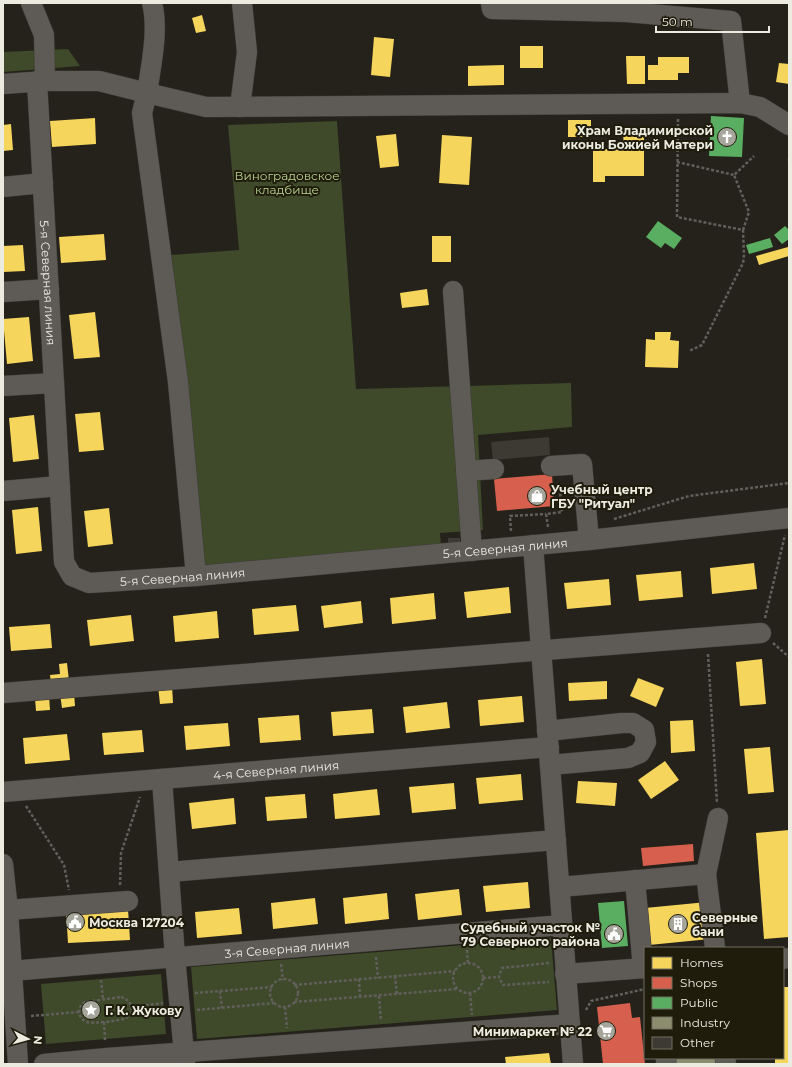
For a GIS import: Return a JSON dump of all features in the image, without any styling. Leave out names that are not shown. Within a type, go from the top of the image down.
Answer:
[{"type":"street","name":"5-я Северная линия","points":[[31,3],[44,35],[41,81],[43,183],[64,562],[72,576],[89,583],[196,576],[788,523]]},
{"type":"street","points":[[152,3],[154,9],[154,36],[147,93],[142,113],[178,382],[196,576]]},
{"type":"street","points":[[240,107],[247,52],[242,3]]},
{"type":"street","points":[[491,3],[492,9],[626,12],[731,21],[740,103]]},
{"type":"street","points":[[3,84],[41,81],[99,81],[206,107],[740,103],[760,108],[789,125]]},
{"type":"street","points":[[3,187],[43,183]]},
{"type":"street","points":[[3,292],[49,288]]},
{"type":"street","points":[[453,291],[472,551]]},
{"type":"street","points":[[3,386],[54,382]]},
{"type":"street","points":[[554,466],[582,464],[589,540]]},
{"type":"street","points":[[466,471],[494,469]]},
{"type":"street","points":[[3,491],[60,486]]},
{"type":"street","points":[[541,545],[541,651],[573,1064]]},
{"type":"street","points":[[3,693],[761,633]]},
{"type":"street","name":"4-я Северная линия","points":[[9,791],[549,747]]},
{"type":"street","points":[[154,779],[169,872],[184,1058]]},
{"type":"street","points":[[715,947],[706,874],[718,818]]},
{"type":"street","points":[[169,872],[556,840]]},
{"type":"street","points":[[3,864],[8,910],[8,967],[15,1018],[18,1064]]},
{"type":"street","points":[[560,887],[706,874]]},
{"type":"street","points":[[565,972],[644,968],[635,880]]},
{"type":"street","points":[[8,910],[124,901]]},
{"type":"street","name":"3-я Северная линия","points":[[8,967],[175,957],[562,925]]},
{"type":"street","points":[[44,1064],[184,1058],[383,1038],[570,1024]]},
{"type":"path","points":[[678,103],[676,217],[743,230]]},
{"type":"path","points":[[734,175],[754,156]]},
{"type":"path","points":[[677,162],[734,175]]},
{"type":"path","points":[[689,351],[702,345],[743,263],[743,230],[749,212],[734,175]]},
{"type":"path","points":[[513,547],[510,516],[562,512],[554,466]]},
{"type":"path","points":[[613,519],[689,496],[789,483]]},
{"type":"path","points":[[541,545],[546,514]]},
{"type":"path","points":[[788,523],[761,633],[789,657]]},
{"type":"path","points":[[707,637],[718,818]]},
{"type":"path","points":[[124,901],[121,853],[154,779]]},
{"type":"path","points":[[9,791],[64,866],[73,905]]},
{"type":"path","points":[[463,964],[473,964],[481,970],[483,978],[482,985],[475,992],[465,993],[458,989],[454,984],[453,979],[455,971],[463,964]]},
{"type":"path","points":[[502,968],[565,972],[503,985],[499,977],[502,968]]},
{"type":"path","points":[[294,985],[455,971]]},
{"type":"path","points":[[395,976],[397,994]]},
{"type":"path","points":[[483,978],[499,977]]},
{"type":"path","points":[[359,979],[360,997]]},
{"type":"path","points":[[274,1004],[270,996],[272,987],[275,983],[281,980],[288,980],[294,985],[297,993],[294,1002]]},
{"type":"path","points":[[179,1003],[220,991],[272,987]]},
{"type":"path","points":[[131,1007],[179,1003],[222,1008],[274,1004],[283,1007],[294,1002],[458,989]]},
{"type":"path","points":[[570,1024],[585,1013],[591,1001],[644,989]]},
{"type":"path","points":[[220,991],[222,1008]]},
{"type":"path","points":[[379,996],[383,1038]]},
{"type":"path","points":[[117,997],[128,1000],[131,1007],[130,1013],[126,1018],[98,1022],[86,1022],[81,1017],[79,1012],[82,1004],[88,1000],[117,997]]},
{"type":"path","points":[[15,1018],[79,1012]]},
{"type":"green space","points":[[68,49],[80,66],[3,72],[3,52]]},
{"type":"green space","name":"Виноградовское кладбище","points":[[337,121],[356,389],[571,383],[572,427],[478,435],[483,530],[440,533],[441,546],[202,565],[171,255],[239,250],[228,125]]},
{"type":"green space","points":[[551,938],[557,1010],[197,1039],[191,967]]},
{"type":"green space","points":[[161,974],[166,1034],[46,1044],[41,984]]},
{"type":"building: Homes","points":[[202,15],[206,31],[196,33],[192,18]]},
{"type":"building: Homes","points":[[374,37],[394,39],[390,77],[371,75]]},
{"type":"building: Homes","points":[[520,46],[543,46],[543,68],[520,68]]},
{"type":"building: Homes","points":[[626,56],[645,56],[645,84],[627,84]]},
{"type":"building: Homes","points":[[658,57],[689,57],[689,73],[678,73],[678,80],[648,80],[648,65],[658,65]]},
{"type":"building: Homes","points":[[779,63],[789,64],[789,84],[776,82]]},
{"type":"building: Homes","points":[[504,65],[504,85],[468,86],[468,66]]},
{"type":"building: Homes","points":[[95,118],[96,144],[52,147],[50,121]]},
{"type":"building: Homes","points":[[568,120],[591,120],[591,137],[568,137]]},
{"type":"building: Homes","points":[[11,124],[13,150],[3,151],[3,125]]},
{"type":"building: Homes","points":[[623,132],[644,132],[644,176],[605,176],[605,182],[593,182],[593,149],[624,149]]},
{"type":"building: Homes","points":[[396,134],[399,166],[380,168],[376,136]]},
{"type":"building: Homes","points":[[442,135],[472,137],[469,185],[439,183]]},
{"type":"building: Homes","points":[[104,234],[106,260],[61,263],[59,237]]},
{"type":"building: Homes","points":[[432,236],[451,236],[451,262],[432,262]]},
{"type":"building: Homes","points":[[23,245],[25,271],[3,272],[3,246]]},
{"type":"building: Homes","points":[[788,247],[789,256],[759,265],[756,256]]},
{"type":"building: Homes","points":[[427,289],[429,305],[402,308],[400,293]]},
{"type":"building: Homes","points":[[95,312],[100,357],[74,359],[69,315]]},
{"type":"building: Homes","points":[[29,317],[33,361],[7,364],[3,319]]},
{"type":"building: Homes","points":[[655,332],[671,332],[670,340],[679,341],[678,368],[645,367],[646,339],[655,340]]},
{"type":"building: Homes","points":[[100,412],[104,450],[79,452],[75,414]]},
{"type":"building: Homes","points":[[34,415],[39,459],[13,462],[9,418]]},
{"type":"building: Homes","points":[[38,507],[42,551],[16,554],[12,510]]},
{"type":"building: Homes","points":[[109,508],[113,544],[88,547],[84,511]]},
{"type":"building: Homes","points":[[754,563],[757,589],[712,594],[710,568]]},
{"type":"building: Homes","points":[[681,571],[683,597],[639,601],[636,575]]},
{"type":"building: Homes","points":[[609,579],[611,605],[567,609],[564,583]]},
{"type":"building: Homes","points":[[509,587],[511,613],[467,618],[464,592]]},
{"type":"building: Homes","points":[[434,593],[436,619],[392,624],[390,598]]},
{"type":"building: Homes","points":[[361,601],[363,623],[324,628],[321,606]]},
{"type":"building: Homes","points":[[296,605],[299,631],[254,635],[252,609]]},
{"type":"building: Homes","points":[[217,611],[219,638],[175,642],[173,616]]},
{"type":"building: Homes","points":[[131,615],[134,641],[90,646],[87,620]]},
{"type":"building: Homes","points":[[50,624],[52,648],[11,651],[9,627]]},
{"type":"building: Homes","points":[[762,659],[766,704],[740,706],[736,662]]},
{"type":"building: Homes","points":[[67,663],[69,681],[51,683],[50,675],[60,674],[59,664]]},
{"type":"building: Homes","points":[[638,678],[664,688],[656,707],[630,696]]},
{"type":"building: Homes","points":[[607,681],[607,699],[569,701],[568,683]]},
{"type":"building: Homes","points":[[172,685],[173,703],[160,704],[158,686]]},
{"type":"building: Homes","points":[[74,693],[75,706],[62,708],[60,694]]},
{"type":"building: Homes","points":[[49,696],[50,710],[36,711],[35,698]]},
{"type":"building: Homes","points":[[522,696],[524,722],[480,726],[478,700]]},
{"type":"building: Homes","points":[[447,702],[450,728],[406,733],[403,707]]},
{"type":"building: Homes","points":[[372,709],[374,733],[333,736],[331,712]]},
{"type":"building: Homes","points":[[299,715],[301,740],[260,743],[258,718]]},
{"type":"building: Homes","points":[[693,720],[695,751],[671,753],[670,721]]},
{"type":"building: Homes","points":[[228,723],[230,746],[186,750],[184,726]]},
{"type":"building: Homes","points":[[142,730],[144,752],[104,755],[102,733]]},
{"type":"building: Homes","points":[[67,734],[70,760],[25,764],[23,738]]},
{"type":"building: Homes","points":[[770,747],[774,792],[748,794],[744,749]]},
{"type":"building: Homes","points":[[665,761],[679,780],[651,799],[638,780]]},
{"type":"building: Homes","points":[[521,774],[523,800],[479,804],[476,778]]},
{"type":"building: Homes","points":[[578,781],[617,783],[615,806],[576,803]]},
{"type":"building: Homes","points":[[454,783],[456,809],[412,813],[409,787]]},
{"type":"building: Homes","points":[[377,789],[380,815],[335,819],[333,794]]},
{"type":"building: Homes","points":[[305,794],[307,818],[267,821],[265,797]]},
{"type":"building: Homes","points":[[234,798],[236,824],[192,829],[189,803]]},
{"type":"building: Homes","points":[[789,830],[789,937],[764,939],[756,833]]},
{"type":"building: Homes","points":[[528,882],[530,908],[486,912],[483,886]]},
{"type":"building: Homes","points":[[459,889],[462,915],[418,920],[415,894]]},
{"type":"building: Homes","points":[[387,893],[389,919],[345,924],[343,898]]},
{"type":"building: Homes","points":[[315,898],[318,924],[273,929],[271,903]]},
{"type":"building: Homes","name":"Северные бани","points":[[707,902],[710,939],[649,945],[645,908]]},
{"type":"building: Homes","points":[[239,908],[242,934],[197,938],[195,912]]},
{"type":"building: Homes","points":[[128,909],[130,940],[68,943],[66,912]]},
{"type":"building: Homes","points":[[784,987],[789,987],[789,1064],[775,1064],[775,1059],[784,1059]]},
{"type":"building: Homes","points":[[549,1053],[551,1064],[506,1064],[505,1057]]},
{"type":"building: Shops","points":[[552,474],[554,506],[497,511],[494,479]]},
{"type":"building: Shops","points":[[693,844],[694,861],[643,866],[641,848]]},
{"type":"building: Shops","points":[[630,1003],[632,1018],[640,1017],[645,1064],[603,1064],[597,1007]]},
{"type":"building: Public","name":"Храм Владимирской иконы Божией Матери","points":[[711,116],[744,118],[742,157],[709,156]]},
{"type":"building: Public","points":[[658,221],[682,238],[674,249],[665,243],[661,248],[646,237]]},
{"type":"building: Public","points":[[785,226],[789,230],[789,239],[782,244],[774,235]]},
{"type":"building: Public","points":[[770,238],[773,247],[749,254],[746,245]]},
{"type":"building: Public","name":"Судебный участок № 79 Северного района","points":[[624,901],[628,946],[602,948],[598,903]]},
{"type":"building: Industry","points":[[674,1059],[720,1059],[721,1064],[674,1064]]},
{"type":"building: Other","points":[[549,437],[550,455],[493,460],[491,442]]},
{"type":"building: Other","points":[[448,538],[460,538],[460,546],[448,547]]},
{"type":"place","name":"Храм Владимирской иконы Божией Матери","points":[[727,137]]},
{"type":"place","name":"Учебный центр ГБУ \"Ритуал\"","points":[[537,496]]},
{"type":"place","name":"Москва 127204","points":[[75,922]]},
{"type":"place","name":"Северные бани","points":[[678,924]]},
{"type":"place","name":"Судебный участок № 79 Северного района","points":[[614,934]]},
{"type":"place","name":"Г. К. Жукову","points":[[91,1010]]},
{"type":"place","name":"Минимаркет № 22","points":[[606,1031]]}]
